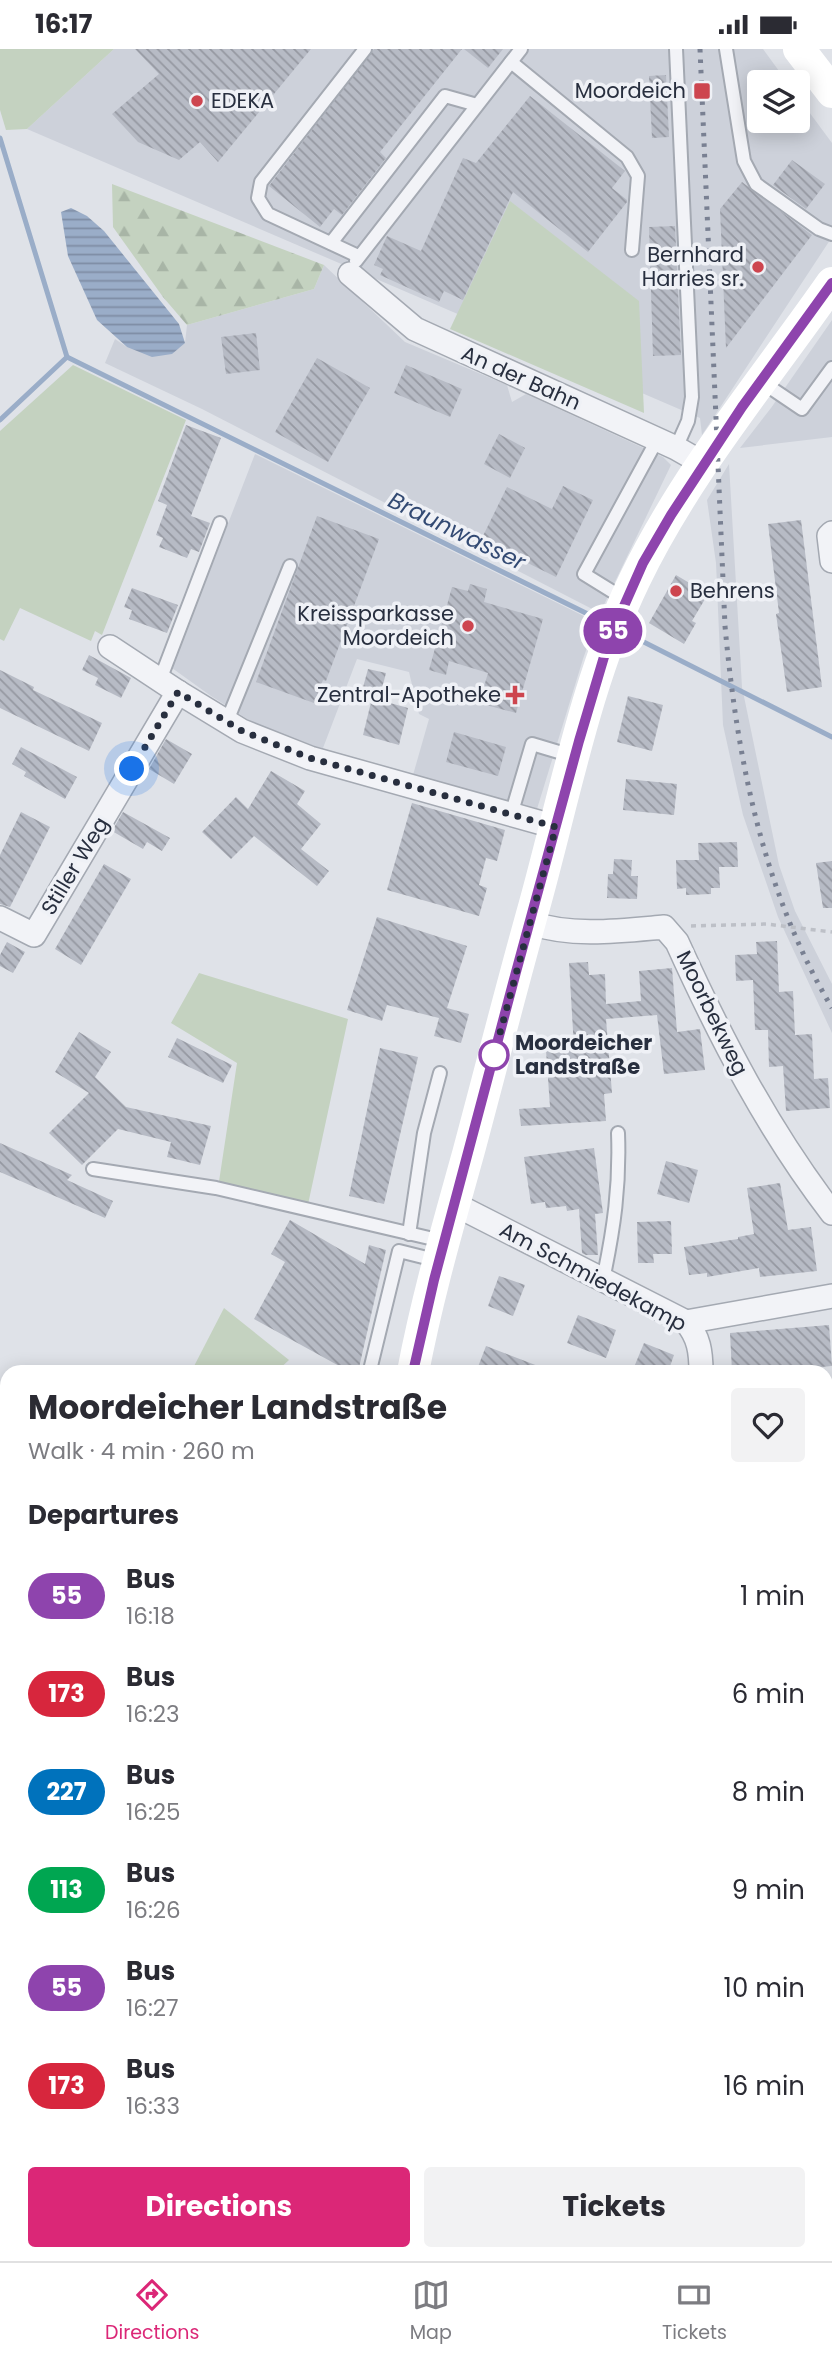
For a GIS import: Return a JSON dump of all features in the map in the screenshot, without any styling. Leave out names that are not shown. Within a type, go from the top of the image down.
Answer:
[{"type":"main road","points":[[799,49],[832,92]]},
{"type":"main road","points":[[415,1365],[454,1204],[575,756],[618,617],[643,563],[704,464],[832,283]]},
{"type":"street","name":"An der Bahn","points":[[354,265],[415,329],[667,444],[704,464]]},
{"type":"street","points":[[832,533],[829,537],[832,561]]},
{"type":"street","points":[[110,647],[242,731],[310,758],[556,827]]},
{"type":"street","name":"Stiller Weg","points":[[0,918],[34,936],[169,686]]},
{"type":"street","name":"Moorbekweg","points":[[530,923],[551,930],[605,932],[664,927],[677,942],[758,1105],[785,1149],[832,1213]]},
{"type":"street","name":"Am Schmiedekamp","points":[[454,1204],[686,1322],[699,1342],[701,1365]]},
{"type":"street","points":[[686,1322],[832,1296]]},
{"type":"lane","points":[[365,49],[261,182],[258,198],[268,214],[331,243],[354,265],[521,49]]},
{"type":"lane","points":[[618,617],[584,574],[667,444],[688,421],[692,397],[676,49]]},
{"type":"lane","points":[[726,49],[744,161],[756,184],[819,229],[832,234]]},
{"type":"lane","points":[[511,62],[627,157],[638,176],[632,250]]},
{"type":"lane","points":[[331,243],[445,96],[477,105]]},
{"type":"lane","points":[[762,381],[802,409],[832,368]]},
{"type":"lane","points":[[169,686],[220,523]]},
{"type":"lane","points":[[227,721],[290,566]]},
{"type":"lane","points":[[511,815],[532,744],[575,756]]},
{"type":"lane","points":[[410,1234],[424,1133],[440,1073]]},
{"type":"lane","points":[[603,1280],[614,1229],[620,1177],[618,1132]]},
{"type":"lane","points":[[93,1169],[216,1188],[410,1234],[442,1251]]},
{"type":"lane","points":[[371,1365],[399,1251],[442,1251]]},
{"type":"path","points":[[664,927],[766,924],[832,932]]},
{"type":"shaded area","points":[[114,49],[763,49],[778,70],[747,70],[747,133],[810,133],[810,113],[832,143],[832,237],[702,435],[700,418],[27,129]]},
{"type":"shaded area","points":[[324,265],[405,342],[507,385],[512,402],[526,394],[663,457],[671,465],[600,613],[202,409],[105,363],[115,339],[127,347],[185,343],[187,325],[314,289]]},
{"type":"shaded area","points":[[832,320],[832,437],[740,448],[771,408]]},
{"type":"shaded area","points":[[255,454],[596,622],[537,809],[413,775],[429,719],[419,714],[409,672],[357,659],[323,748],[297,742],[260,727],[172,668]]},
{"type":"shaded area","points":[[729,464],[742,687],[779,865],[795,911],[832,984],[832,1033],[778,917],[743,815],[723,725],[716,563],[707,500]]},
{"type":"green space","points":[[0,49],[114,49],[27,129],[6,130],[0,110]]},
{"type":"green space","points":[[112,184],[324,265],[314,289],[187,325],[163,297],[113,227]]},
{"type":"green space","points":[[510,201],[639,301],[644,413],[450,329]]},
{"type":"green space","points":[[73,365],[186,420],[102,635],[95,631],[91,641],[20,608],[4,641],[0,639],[0,431]]},
{"type":"green space","points":[[199,973],[348,1019],[307,1209],[218,1188],[237,1063],[171,1023]]},
{"type":"green space","points":[[224,1308],[289,1360],[284,1365],[195,1365]]},
{"type":"water","points":[[71,208],[87,216],[104,231],[179,324],[185,343],[172,354],[152,357],[127,347],[97,320],[68,256],[61,212]]},
{"type":"building","name":"EDEKA","points":[[135,49],[311,49],[218,162],[200,142],[179,160],[138,142],[112,114],[159,74]]},
{"type":"building","points":[[374,49],[462,49],[380,152],[386,158],[342,215],[334,209],[320,227],[269,186]]},
{"type":"building","points":[[464,49],[503,49],[488,68]]},
{"type":"building","points":[[666,75],[669,137],[652,138],[649,76]]},
{"type":"building","points":[[530,96],[625,171],[612,188],[627,202],[588,252],[513,192],[463,300],[444,291],[439,302],[380,275],[383,269],[374,265],[387,236],[421,251],[463,158],[476,163]]},
{"type":"building","points":[[792,160],[825,184],[806,209],[773,185]]},
{"type":"building","points":[[742,182],[812,235],[726,348],[720,209]]},
{"type":"building","points":[[675,226],[681,355],[653,356],[649,227]]},
{"type":"building","points":[[256,333],[260,370],[226,374],[221,337]]},
{"type":"building","points":[[317,358],[370,388],[328,462],[275,432]]},
{"type":"building","points":[[406,365],[462,389],[450,417],[394,393]]},
{"type":"building","points":[[186,425],[221,438],[191,516],[210,523],[199,552],[191,549],[187,558],[159,547],[163,538],[156,535],[167,505],[158,501]]},
{"type":"building","points":[[499,434],[525,448],[510,478],[484,464]]},
{"type":"building","points":[[563,486],[593,500],[556,577],[481,540],[507,487],[552,509]]},
{"type":"building","points":[[317,516],[379,539],[326,681],[323,680],[314,703],[256,682]]},
{"type":"building","points":[[801,520],[822,687],[787,692],[776,614],[779,613],[768,524]]},
{"type":"building","points":[[676,575],[708,594],[692,621],[696,623],[684,644],[649,623]]},
{"type":"building","points":[[470,584],[487,589],[484,602],[543,619],[516,713],[479,703],[488,673],[449,661],[446,675],[429,670],[452,587],[468,591]]},
{"type":"building","points":[[132,588],[178,605],[167,633],[129,619],[132,610],[124,607]]},
{"type":"building","points":[[89,655],[131,678],[121,698],[95,685],[98,678],[82,670]]},
{"type":"building","points":[[368,669],[386,673],[380,696],[362,691]]},
{"type":"building","points":[[0,670],[34,687],[33,690],[102,723],[89,751],[0,708]]},
{"type":"building","points":[[628,696],[663,705],[652,751],[617,742]]},
{"type":"building","points":[[372,698],[408,708],[399,745],[363,735]]},
{"type":"building","points":[[454,732],[506,747],[498,776],[446,762]]},
{"type":"building","points":[[166,739],[192,754],[174,784],[149,769]]},
{"type":"building","points":[[21,747],[77,777],[65,799],[24,776],[26,772],[12,764]]},
{"type":"building","points":[[271,771],[305,791],[297,804],[321,824],[301,849],[329,871],[317,886],[254,836],[231,859],[202,832],[236,797],[248,809]]},
{"type":"building","points":[[626,779],[677,784],[674,815],[623,810]]},
{"type":"building","points":[[412,803],[505,830],[497,861],[486,858],[479,885],[487,888],[479,916],[387,890]]},
{"type":"building","points":[[21,812],[50,827],[10,907],[0,904],[0,855]]},
{"type":"building","points":[[123,812],[170,838],[162,851],[147,842],[143,849],[112,831]]},
{"type":"building","points":[[737,842],[738,867],[719,867],[720,888],[711,888],[711,894],[686,895],[686,888],[677,889],[676,860],[699,860],[698,843]]},
{"type":"building","points":[[614,859],[632,860],[631,876],[638,876],[637,899],[607,898],[608,874],[613,874]]},
{"type":"building","points":[[832,861],[832,908],[823,908],[816,863]]},
{"type":"building","points":[[104,864],[131,879],[81,965],[55,949]]},
{"type":"building","points":[[377,917],[467,946],[447,1008],[469,1014],[461,1043],[434,1036],[439,1018],[387,1005],[382,1021],[347,1010]]},
{"type":"building","points":[[777,941],[779,992],[793,991],[795,1035],[812,1034],[814,1079],[828,1078],[830,1108],[786,1111],[783,1066],[769,1067],[768,1030],[755,1030],[753,980],[736,981],[735,955],[757,954],[756,942]]},
{"type":"building","points":[[7,942],[25,952],[13,973],[0,966],[0,955]]},
{"type":"building","points":[[588,962],[589,975],[605,974],[606,1004],[641,1001],[639,971],[672,968],[677,1032],[700,1029],[705,1070],[664,1074],[657,1015],[606,1019],[612,1093],[604,1094],[606,1121],[521,1126],[519,1109],[550,1107],[546,1050],[574,1048],[569,963]]},
{"type":"building","points":[[79,1032],[111,1052],[95,1077],[126,1107],[211,1126],[200,1165],[167,1157],[171,1142],[118,1129],[82,1165],[49,1133],[89,1093],[55,1072]]},
{"type":"building","points":[[177,1038],[232,1065],[223,1083],[168,1057]]},
{"type":"building","points":[[380,1048],[418,1057],[384,1204],[349,1196]]},
{"type":"building","points":[[0,1143],[72,1175],[67,1180],[113,1201],[105,1218],[0,1172]]},
{"type":"building","points":[[594,1148],[603,1213],[595,1214],[598,1255],[586,1255],[582,1253],[579,1209],[567,1211],[566,1206],[546,1208],[545,1202],[531,1204],[524,1157]]},
{"type":"building","points":[[666,1161],[698,1170],[689,1203],[657,1194]]},
{"type":"building","points":[[780,1183],[788,1230],[811,1227],[817,1271],[760,1277],[759,1268],[707,1277],[707,1273],[689,1275],[684,1247],[754,1234],[747,1188]]},
{"type":"building","points":[[290,1220],[365,1264],[369,1245],[386,1250],[360,1365],[337,1365],[254,1319],[285,1262],[271,1254]]},
{"type":"building","points":[[671,1221],[672,1254],[653,1254],[654,1263],[638,1263],[637,1222]]},
{"type":"building","points":[[499,1276],[525,1285],[513,1316],[488,1306]]},
{"type":"building","points":[[578,1315],[616,1330],[606,1358],[567,1343]]},
{"type":"building","points":[[829,1325],[832,1365],[732,1365],[730,1333]]},
{"type":"building","points":[[644,1343],[674,1355],[670,1365],[635,1365]]},
{"type":"building","points":[[486,1346],[535,1365],[479,1365]]},
{"type":"waterway","points":[[0,138],[67,357],[0,420]]},
{"type":"waterway","name":"Braunwasser","points":[[67,357],[604,622]]},
{"type":"waterway","name":"Braunwasser","points":[[622,631],[832,737]]},
{"type":"railway","points":[[700,49],[725,626],[730,676],[746,774],[771,871],[808,964],[832,1008]]},
{"type":"bus line","name":"55","points":[[415,1365],[434,1280],[516,972],[609,640],[643,563],[671,515],[742,407],[832,283]]},
{"type":"place","name":"Moordeich","points":[[702,91]]},
{"type":"place","name":"EDEKA","points":[[197,101]]},
{"type":"place","name":"Bernhard Harries sr.","points":[[758,267]]},
{"type":"place","name":"Behrens","points":[[676,591]]},
{"type":"place","name":"Kreissparkasse Moordeich","points":[[468,626]]},
{"type":"place","name":"Zentral-Apotheke","points":[[515,695]]},
{"type":"place","name":"Moordeicher Landstraße","points":[[494,1055]]},
{"type":"route","points":[[132,769],[178,692],[242,731],[310,758],[556,827],[494,1055]]}]
